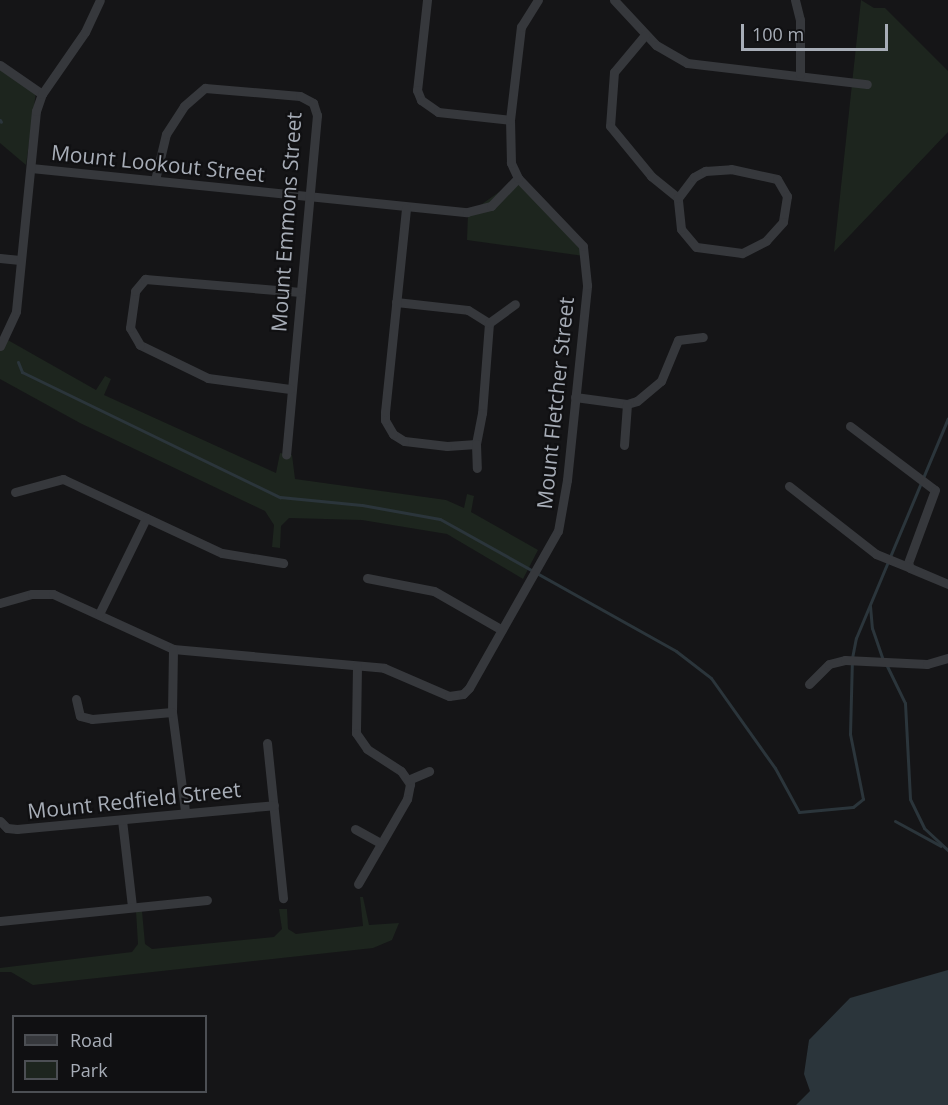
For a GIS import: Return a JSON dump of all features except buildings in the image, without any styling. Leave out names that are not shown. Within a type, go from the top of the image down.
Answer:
[{"type":"street","points":[[0,346],[15,318],[34,128],[42,94],[86,32],[100,0]]},
{"type":"street","points":[[427,0],[417,90],[421,100],[438,112],[510,120]]},
{"type":"street","name":"Mount Fletcher Street","points":[[0,603],[43,593],[99,614],[174,649],[396,671],[456,696],[470,688],[536,570],[562,517],[575,397],[586,285],[585,251],[576,238],[519,178],[511,163],[510,120],[521,27],[538,0]]},
{"type":"street","points":[[614,0],[645,35],[666,53],[687,63],[800,74],[867,84]]},
{"type":"street","points":[[795,0],[801,32],[800,74]]},
{"type":"street","points":[[645,35],[614,72],[610,126],[651,176],[678,198],[681,229],[686,238],[709,251],[742,253],[755,248],[777,232],[787,207],[787,196],[777,179],[731,169],[705,171],[694,177],[678,198]]},
{"type":"street","points":[[0,65],[42,94]]},
{"type":"street","name":"Mount Emmons Street","points":[[155,180],[166,134],[193,97],[205,88],[244,89],[300,96],[313,103],[317,116],[290,389],[286,455]]},
{"type":"street","name":"Mount Lookout Street","points":[[31,168],[406,207],[483,210],[519,178]]},
{"type":"street","points":[[406,207],[385,412],[388,428],[404,441],[447,446],[476,444]]},
{"type":"street","points":[[0,258],[20,260]]},
{"type":"street","points":[[290,389],[208,378],[140,345],[130,328],[135,291],[146,279],[300,292]]},
{"type":"street","points":[[396,302],[468,310],[489,323]]},
{"type":"street","points":[[477,468],[476,444],[482,413],[489,323],[515,304]]},
{"type":"street","points":[[575,397],[627,404],[644,398],[656,387],[669,366],[678,340],[703,337]]},
{"type":"street","points":[[624,445],[627,404]]},
{"type":"street","points":[[850,426],[915,478],[935,490],[933,501],[909,556],[910,568]]},
{"type":"street","points":[[15,492],[63,479],[222,553],[283,563]]},
{"type":"street","points":[[789,486],[876,554],[948,584]]},
{"type":"street","points":[[99,614],[146,518]]},
{"type":"street","points":[[367,578],[434,591],[502,630]]},
{"type":"street","points":[[174,649],[172,712],[185,810]]},
{"type":"street","points":[[809,684],[829,664],[845,660],[927,664],[948,658]]},
{"type":"street","points":[[357,666],[356,733],[367,749],[401,771],[408,780],[410,792],[358,884]]},
{"type":"street","points":[[76,699],[80,716],[92,719],[172,712]]},
{"type":"street","points":[[267,742],[283,898]]},
{"type":"street","points":[[408,780],[429,771]]},
{"type":"street","name":"Mount Redfield Street","points":[[0,821],[7,828],[17,829],[122,820],[185,810],[273,805]]},
{"type":"street","points":[[122,820],[132,906]]},
{"type":"street","points":[[355,829],[380,843]]},
{"type":"street","points":[[0,921],[207,900]]},
{"type":"green space","points":[[861,0],[874,8],[885,8],[948,71],[948,132],[834,252]]},
{"type":"green space","points":[[0,67],[36,92],[26,165],[0,143]]},
{"type":"green space","points":[[516,180],[584,247],[584,256],[467,240],[468,214]]},
{"type":"green space","points":[[6,339],[96,390],[105,376],[111,379],[104,395],[276,473],[280,453],[292,455],[295,479],[446,500],[464,508],[467,494],[474,496],[471,512],[538,550],[523,579],[447,534],[362,520],[289,518],[281,526],[280,548],[272,547],[274,525],[265,511],[80,423],[0,379],[0,348]]},
{"type":"green space","points":[[360,897],[363,897],[369,925],[399,923],[392,940],[373,948],[33,985],[11,972],[0,972],[0,968],[132,952],[138,944],[136,911],[142,911],[145,944],[152,949],[274,937],[282,929],[279,909],[287,909],[288,929],[296,934],[363,926]]},
{"type":"shaded area","points":[[948,970],[948,1105],[796,1105],[810,1091],[804,1074],[809,1040],[850,998]]},
{"type":"waterway","points":[[18,362],[22,372],[280,497],[362,505],[440,519],[676,651],[711,678],[775,768],[799,812],[853,807],[863,799],[850,734],[852,658],[856,638],[948,418]]},
{"type":"waterway","points":[[870,606],[872,628],[883,660]]},
{"type":"waterway","points":[[887,666],[905,703],[910,799],[924,828],[948,850]]},
{"type":"waterway","points":[[895,821],[941,846]]}]
